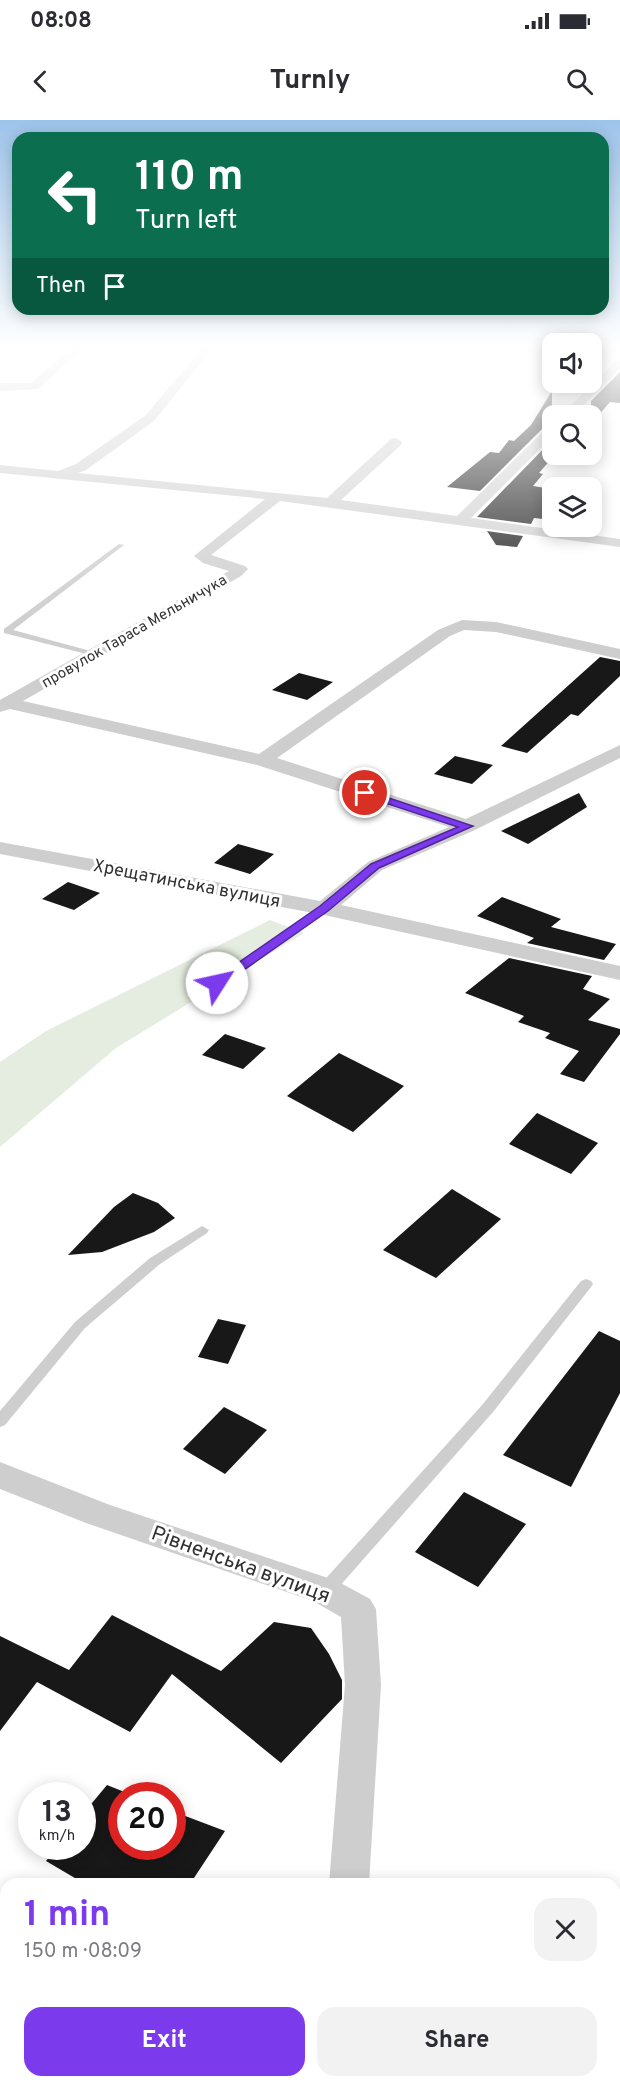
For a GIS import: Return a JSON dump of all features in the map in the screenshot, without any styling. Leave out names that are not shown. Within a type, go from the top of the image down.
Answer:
[{"type":"street","points":[[62,475],[81,467],[119,440]]},
{"type":"street","points":[[459,520],[542,440]]},
{"type":"street","points":[[330,503],[396,442]]},
{"type":"street","points":[[0,469],[278,496],[620,544],[608,561]]},
{"type":"street","points":[[0,484],[22,471]]},
{"type":"street","name":"провулок Тараса Мельничука","points":[[3,705],[96,655],[236,573],[240,569],[201,556],[278,496]]},
{"type":"street","points":[[262,760],[444,633],[462,625],[506,628],[620,654]]},
{"type":"street","points":[[3,705],[262,760],[468,826]]},
{"type":"street","points":[[324,909],[375,866],[468,826],[620,751]]},
{"type":"street","name":"Хрещатинська вулиця","points":[[0,848],[324,909],[620,973]]},
{"type":"street","name":"Рівненська вулиця","points":[[0,1475],[98,1514],[325,1590],[358,1609],[363,1685],[349,1878]]},
{"type":"lane","points":[[96,655],[7,631],[121,545]]},
{"type":"lane","points":[[217,983],[324,909]]},
{"type":"lane","points":[[0,1422],[80,1324],[156,1261],[202,1230]]},
{"type":"lane","points":[[325,1590],[488,1408],[586,1284]]},
{"type":"shaded area","points":[[270,920],[304,933],[116,1048],[0,1147],[0,1062],[46,1031]]},
{"type":"building","points":[[509,440],[531,440],[480,491],[447,487],[490,452],[499,453]]},
{"type":"building","points":[[542,450],[542,465],[546,465],[539,473],[543,474],[533,486],[542,487],[542,519],[534,518],[531,524],[477,517]]},
{"type":"building","points":[[487,531],[523,536],[517,547],[496,545]]},
{"type":"building","points":[[600,657],[620,661],[620,676],[578,716],[571,714],[527,753],[501,746]]},
{"type":"building","points":[[299,673],[333,682],[307,700],[272,690]]},
{"type":"building","points":[[455,756],[493,765],[472,784],[434,774]]},
{"type":"building","points":[[579,793],[587,807],[528,844],[501,831]]},
{"type":"building","points":[[238,844],[274,854],[250,874],[214,863]]},
{"type":"building","points":[[68,882],[100,893],[74,910],[42,899]]},
{"type":"building","points":[[502,897],[561,919],[551,927],[616,944],[604,960],[527,943],[534,938],[477,916]]},
{"type":"building","points":[[509,958],[592,976],[583,989],[610,999],[588,1020],[620,1029],[620,1034],[584,1082],[560,1074],[579,1051],[545,1038],[550,1033],[518,1022],[524,1016],[465,993]]},
{"type":"building","points":[[225,1034],[266,1048],[243,1069],[202,1055]]},
{"type":"building","points":[[339,1053],[404,1086],[353,1132],[287,1096]]},
{"type":"building","points":[[537,1113],[598,1143],[571,1174],[509,1144]]},
{"type":"building","points":[[452,1189],[501,1219],[436,1278],[383,1250]]},
{"type":"building","points":[[133,1193],[158,1203],[175,1218],[154,1232],[102,1252],[68,1255],[114,1207]]},
{"type":"building","points":[[218,1319],[246,1325],[228,1364],[198,1357]]},
{"type":"building","points":[[599,1331],[620,1341],[620,1393],[571,1487],[503,1455]]},
{"type":"building","points":[[224,1407],[267,1430],[225,1474],[183,1449]]},
{"type":"building","points":[[464,1492],[526,1524],[478,1587],[415,1552]]},
{"type":"building","points":[[112,1615],[221,1671],[274,1622],[311,1628],[329,1654],[342,1680],[342,1699],[281,1763],[172,1674],[130,1732],[37,1682],[0,1731],[0,1636],[69,1670]]},
{"type":"building","points":[[107,1785],[108,1860],[186,1860],[186,1816],[225,1831],[194,1878],[75,1878],[46,1861],[96,1860],[96,1798]]},
{"type":"route","points":[[217,983],[324,909],[375,866],[468,826],[365,793]]}]
